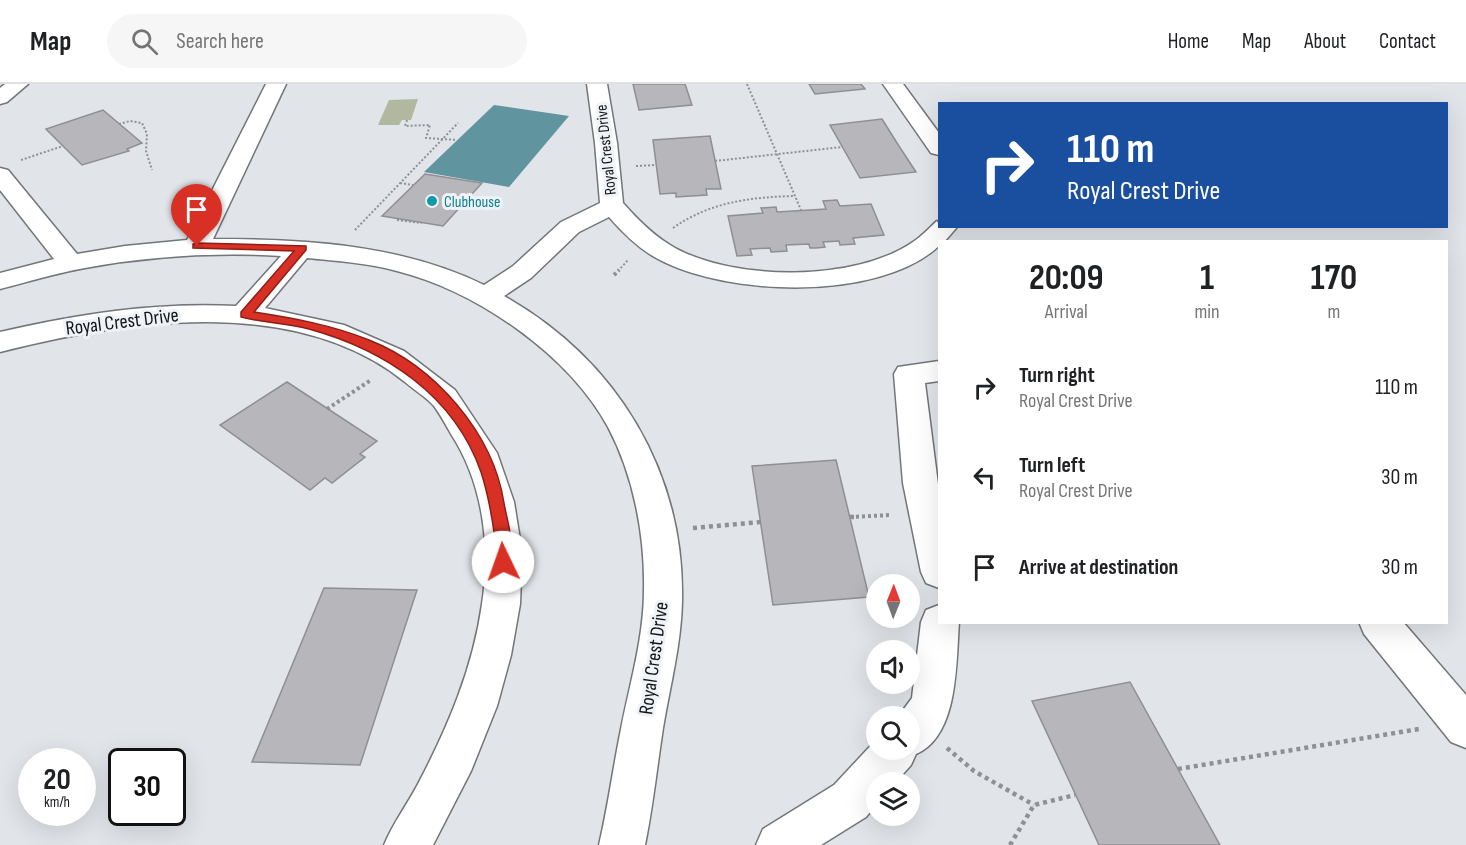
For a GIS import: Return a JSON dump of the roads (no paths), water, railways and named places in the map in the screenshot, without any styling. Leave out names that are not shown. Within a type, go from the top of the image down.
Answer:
[{"type":"street","points":[[0,98],[18,84]]},
{"type":"street","points":[[197,246],[276,84]]},
{"type":"street","name":"Royal Crest Drive","points":[[597,84],[609,168],[610,201],[654,244],[668,254],[726,274],[781,279],[830,279],[859,274],[898,261],[940,235],[945,228]]},
{"type":"street","points":[[893,84],[938,147]]},
{"type":"street","points":[[0,175],[71,263]]},
{"type":"street","points":[[485,297],[522,272],[570,227],[613,206]]},
{"type":"street","name":"Royal Crest Drive","points":[[0,281],[71,263],[197,246],[302,248],[366,257],[415,268],[485,297],[541,334],[595,383],[617,413],[633,447],[650,496],[656,532],[663,601],[655,660],[622,845]]},
{"type":"street","points":[[245,314],[302,248]]},
{"type":"street","name":"Royal Crest Drive","points":[[0,342],[57,328],[108,319],[202,312],[245,314],[289,320],[329,330],[366,344],[400,362],[432,386],[459,417],[481,452],[496,495],[503,543],[502,599],[490,662],[466,733],[429,810],[407,845]]},
{"type":"street","points":[[938,371],[909,374],[920,483],[938,567]]},
{"type":"street","points":[[920,722],[933,698],[940,624]]},
{"type":"street","points":[[1380,624],[1464,725]]},
{"type":"street","points":[[779,845],[850,801],[887,760]]},
{"type":"water","points":[[494,105],[569,116],[509,187],[424,172]]},
{"type":"place","name":"Clubhouse","points":[[432,201]]}]
